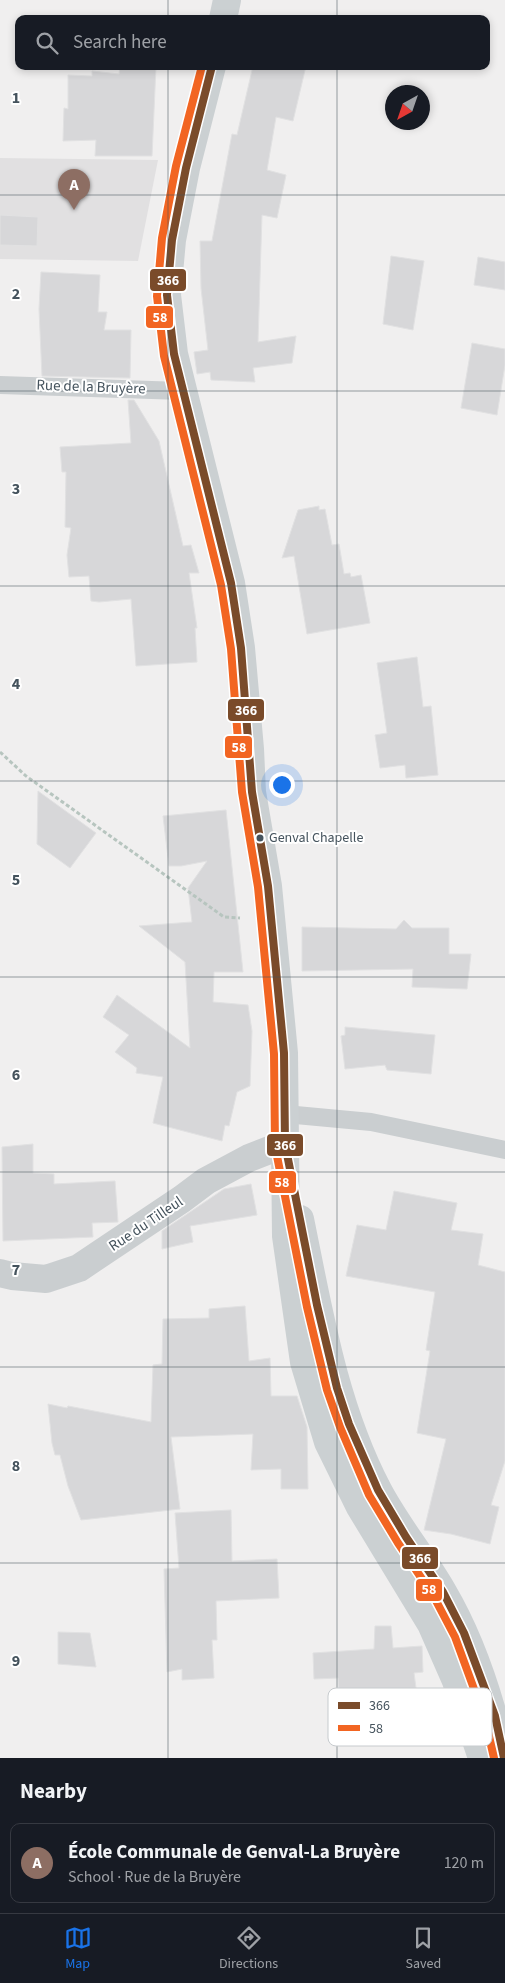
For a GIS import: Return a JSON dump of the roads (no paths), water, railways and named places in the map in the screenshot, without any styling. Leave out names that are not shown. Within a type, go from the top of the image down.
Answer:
[{"type":"main road","points":[[224,15],[228,0]]},
{"type":"main road","points":[[211,70],[186,168],[172,240],[167,295],[174,354],[231,583],[242,657],[252,792],[268,886],[284,1053],[286,1236],[290,1274],[304,1362],[328,1442],[360,1508],[431,1624],[458,1688]]},
{"type":"main road","points":[[285,1144],[317,1305],[337,1388],[349,1424],[378,1490],[406,1537],[443,1592],[464,1633],[485,1688]]},
{"type":"main road","points":[[492,1708],[504,1758]]},
{"type":"main road","points":[[478,1746],[482,1758]]},
{"type":"street","name":"Rue du Tilleul","points":[[0,1273],[46,1279],[79,1268],[206,1181],[249,1158],[285,1144]]},
{"type":"lane","name":"Rue de la Bruyère","points":[[0,385],[182,391]]},
{"type":"lane","points":[[285,1114],[372,1122],[505,1150]]},
{"type":"place","name":"École Communale de Genval-La Bruyère","points":[[74,210]]},
{"type":"place","name":"Genval Chapelle","points":[[260,838]]}]
